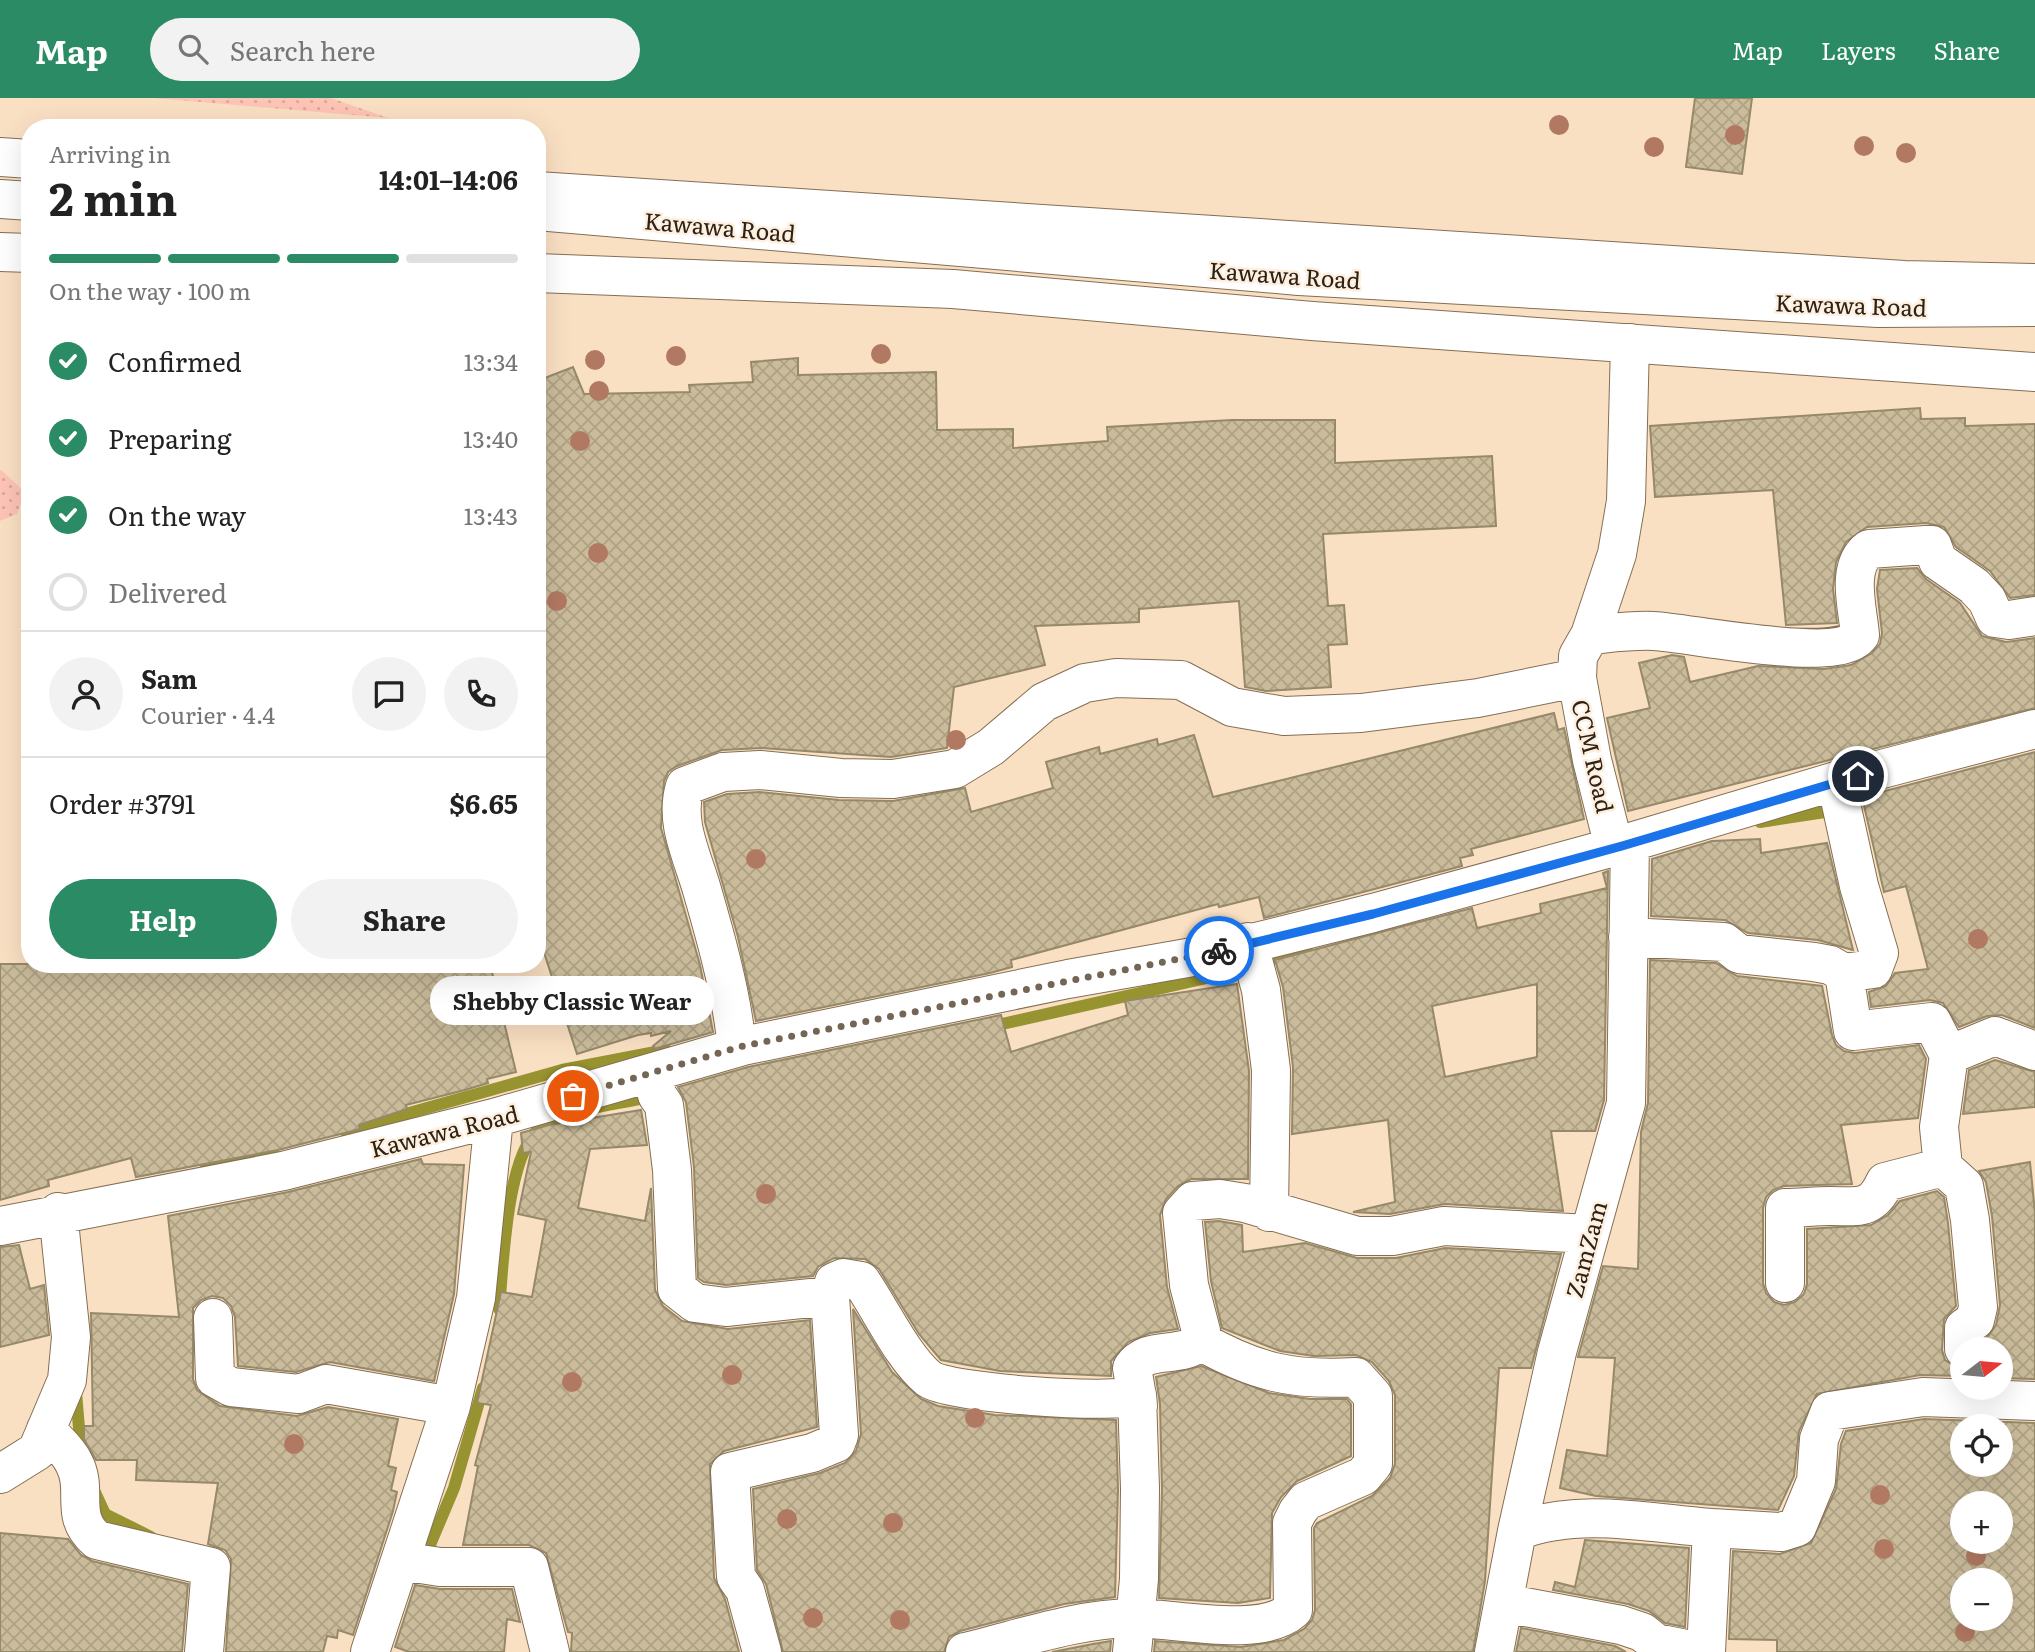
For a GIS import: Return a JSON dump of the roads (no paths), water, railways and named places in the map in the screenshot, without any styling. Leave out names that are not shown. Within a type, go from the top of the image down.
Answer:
[{"type":"street","points":[[0,157],[21,158]]},
{"type":"street","points":[[0,175],[21,176]]},
{"type":"street","name":"Kawawa Road","points":[[546,192],[1904,280],[2035,283]]},
{"type":"street","points":[[0,199],[21,200]]},
{"type":"street","name":"Kawawa Road","points":[[546,212],[1299,276],[1878,308],[2035,306]]},
{"type":"street","name":"Kawawa Road","points":[[546,232],[2035,321]]},
{"type":"street","points":[[0,252],[21,253]]},
{"type":"street","name":"Kawawa Road","points":[[546,273],[953,289],[1312,321],[2035,372]]},
{"type":"street","name":"CCM Road","points":[[1622,845],[1590,750],[1577,678],[1578,656],[1590,635],[1616,554],[1626,501],[1626,397],[1630,343]]},
{"type":"street","points":[[1590,635],[1654,631],[1787,649],[1813,649],[1852,642],[1860,635],[1855,576],[1857,561],[1869,549],[1926,545],[1932,545],[1945,566],[1981,593],[1995,618],[2009,620],[2035,616]]},
{"type":"street","points":[[743,1046],[735,1031],[702,890],[683,827],[679,805],[685,786],[723,772],[893,779],[955,769],[991,747],[1044,702],[1085,683],[1116,678],[1181,680],[1232,707],[1284,716],[1361,713],[1478,698],[1577,678]]},
{"type":"street","points":[[1269,1212],[1271,1070],[1261,989],[1248,942],[1373,914],[1622,845],[1836,781],[2035,729]]},
{"type":"street","points":[[1628,937],[1724,942],[1740,954],[1822,964],[1843,973],[1873,969],[1879,953],[1859,886],[1836,781]]},
{"type":"street","name":"ZamZam","points":[[1494,1652],[1517,1531],[1558,1352],[1626,1103],[1628,937],[1622,845]]},
{"type":"street","name":"Kawawa Road","points":[[0,1226],[58,1212],[283,1171],[494,1118],[743,1046],[1203,955],[1248,942]]},
{"type":"street","points":[[1843,973],[1853,1031],[1932,1022],[1949,1055],[1939,1127],[1943,1167],[1964,1186],[1978,1307],[1975,1320],[1964,1328],[1964,1337]]},
{"type":"street","points":[[1949,1055],[1995,1036],[2035,1051]]},
{"type":"street","points":[[653,1074],[657,1095],[664,1105],[672,1170],[677,1289],[695,1303],[726,1307],[830,1296]]},
{"type":"street","points":[[370,1652],[451,1406],[476,1298],[494,1118]]},
{"type":"street","points":[[1785,1283],[1786,1209],[1833,1206],[1857,1209],[1878,1196],[1885,1182],[1943,1167]]},
{"type":"street","points":[[1133,1635],[1139,1579],[1140,1502],[1137,1395],[1132,1367],[1140,1359],[1193,1348],[1200,1341],[1201,1331],[1183,1247],[1182,1213],[1193,1201],[1220,1199],[1357,1236],[1392,1236],[1444,1226],[1589,1234]]},
{"type":"street","points":[[0,1474],[37,1451],[67,1380],[71,1337],[58,1212]]},
{"type":"street","points":[[762,1652],[745,1590],[736,1577],[730,1472],[812,1453],[835,1443],[839,1435],[830,1296],[834,1282],[844,1278],[861,1281],[912,1359],[932,1381],[1064,1399],[1125,1401],[1137,1395]]},
{"type":"street","points":[[213,1318],[215,1378],[231,1387],[299,1394],[326,1384],[451,1406]]},
{"type":"street","points":[[965,1652],[1074,1624],[1133,1635],[1280,1620],[1293,1610],[1292,1523],[1306,1501],[1363,1476],[1373,1464],[1373,1396],[1356,1377],[1300,1378],[1274,1374],[1244,1364],[1200,1341]]},
{"type":"street","points":[[1517,1531],[1544,1521],[1590,1517],[1781,1532],[1797,1527],[1816,1481],[1819,1439],[1830,1411],[1923,1397],[1950,1384]]},
{"type":"street","points":[[2013,1395],[2035,1401]]},
{"type":"street","points":[[46,1429],[75,1464],[81,1518],[85,1530],[97,1540],[211,1567],[204,1652]]},
{"type":"street","points":[[1706,1652],[1712,1528]]},
{"type":"street","points":[[401,1561],[440,1567],[529,1567],[550,1652]]},
{"type":"street","points":[[1504,1603],[1621,1625],[1642,1632],[1656,1643],[1701,1652]]},
{"type":"waterway","points":[[1760,822],[1838,810]]},
{"type":"waterway","points":[[989,1027],[1233,972],[1307,948]]},
{"type":"waterway","points":[[345,1131],[562,1070],[666,1050]]},
{"type":"waterway","points":[[499,1309],[505,1238],[514,1182],[531,1138],[544,1125],[569,1114],[653,1096]]},
{"type":"waterway","points":[[206,1168],[273,1150]]},
{"type":"waterway","points":[[424,1559],[454,1488],[483,1388]]},
{"type":"waterway","points":[[76,1393],[81,1451]]},
{"type":"waterway","points":[[93,1488],[105,1514],[151,1537]]},
{"type":"place","name":"Shebby Classic Wear","points":[[573,1096]]}]
